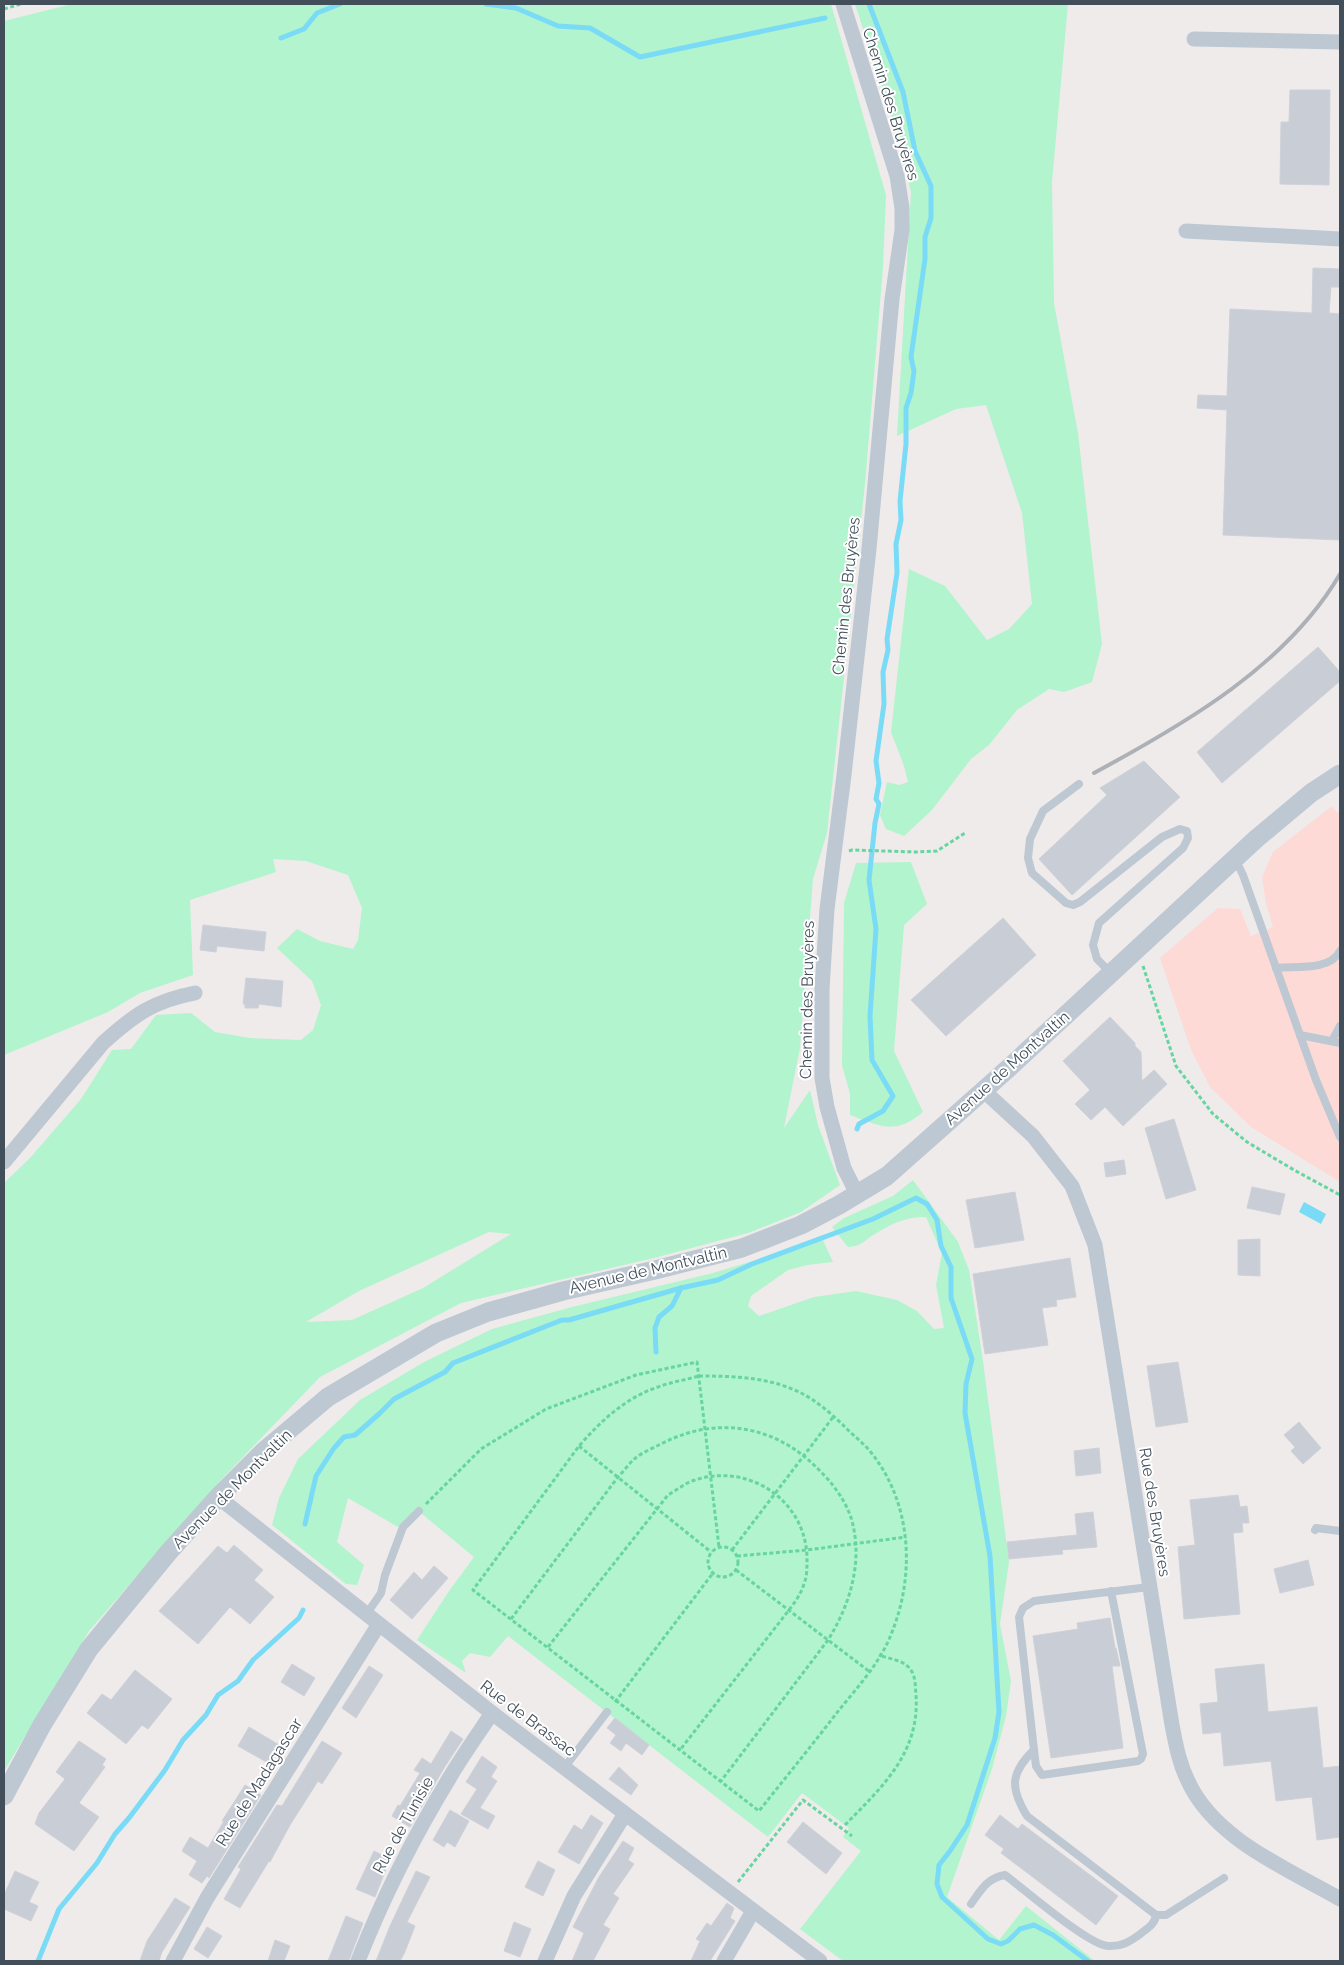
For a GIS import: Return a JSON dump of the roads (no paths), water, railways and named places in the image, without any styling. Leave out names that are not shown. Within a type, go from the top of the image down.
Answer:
[{"type":"street","name":"Chemin des Bruyères","points":[[843,4],[897,176],[902,208],[902,230],[892,299],[869,549],[844,775],[826,909],[822,989],[822,1078],[826,1107],[844,1168],[857,1194]]},
{"type":"street","points":[[1194,39],[1340,42]]},
{"type":"street","points":[[1186,231],[1340,239]]},
{"type":"street","name":"Avenue de Montvaltin","points":[[4,1796],[42,1725],[89,1649],[168,1553],[218,1497],[264,1452],[328,1397],[436,1333],[488,1312],[563,1290],[655,1270],[742,1248],[801,1225],[887,1176],[1235,859],[1311,793],[1340,774]]},
{"type":"street","points":[[4,1162],[103,1043],[118,1029],[156,1004],[174,997],[195,993]]},
{"type":"street","name":"Rue des Bruyères","points":[[983,1090],[1033,1136],[1072,1186],[1095,1245],[1177,1755],[1188,1783],[1206,1810],[1225,1830],[1254,1850],[1340,1899]]},
{"type":"street","name":"Rue de Brassac","points":[[218,1497],[492,1713],[820,1961]]},
{"type":"street","name":"Rue de Madagascar","points":[[173,1961],[207,1898],[379,1624]]},
{"type":"street","name":"Rue de Tunisie","points":[[358,1961],[388,1890],[418,1831],[450,1777],[492,1713]]},
{"type":"street","points":[[545,1961],[574,1896],[625,1814]]},
{"type":"street","points":[[724,1961],[753,1911]]},
{"type":"lane","points":[[1079,784],[1043,811],[1030,839],[1028,858],[1032,874],[1066,903],[1080,902],[1167,834],[1180,829],[1187,831],[1188,838],[1183,848],[1099,923],[1093,945],[1096,959],[1112,973]]},
{"type":"lane","points":[[1235,859],[1243,875],[1316,1080],[1340,1137]]},
{"type":"lane","points":[[1276,968],[1321,965],[1337,956],[1340,950]]},
{"type":"lane","points":[[1300,1035],[1336,1042],[1340,1026]]},
{"type":"lane","points":[[366,1614],[381,1593],[403,1527],[419,1511]]},
{"type":"lane","points":[[1315,1530],[1316,1528],[1340,1531]]},
{"type":"lane","points":[[1111,1591],[1143,1754],[1141,1759],[1129,1762],[1042,1775],[1036,1766],[1034,1750],[1019,1617],[1023,1608],[1034,1601],[1111,1591],[1150,1587]]},
{"type":"lane","points":[[564,1768],[607,1712]]},
{"type":"lane","points":[[1034,1750],[1021,1762],[1016,1776],[1015,1790],[1019,1803],[1027,1816],[1156,1915],[1166,1915],[1224,1878]]},
{"type":"lane","points":[[971,1904],[986,1882],[995,1877],[1005,1875],[1086,1938],[1106,1946],[1126,1944],[1151,1926],[1156,1915]]},
{"type":"water","points":[[1304,1202],[1326,1214],[1321,1224],[1299,1212]]},
{"type":"waterway","points":[[281,38],[304,29],[317,13],[340,4]]},
{"type":"waterway","points":[[486,4],[516,8],[558,26],[590,28],[640,57],[825,18]]},
{"type":"waterway","points":[[857,1129],[859,1124],[883,1111],[893,1096],[872,1060],[870,1016],[876,929],[869,880],[879,804],[876,799],[879,783],[876,761],[884,704],[883,672],[888,650],[887,639],[897,573],[896,544],[901,520],[900,501],[906,444],[906,408],[911,393],[914,371],[911,357],[925,259],[925,237],[931,218],[931,186],[915,151],[903,92],[869,4]]},
{"type":"waterway","points":[[305,1524],[316,1476],[334,1448],[344,1437],[355,1435],[394,1399],[445,1372],[453,1363],[562,1320],[569,1320],[681,1288],[718,1280],[752,1264],[873,1219],[916,1198],[927,1204],[937,1220],[941,1246],[951,1267],[951,1298],[972,1359],[966,1384],[965,1413],[990,1556],[999,1712],[995,1738],[967,1825],[939,1865],[937,1884],[942,1897],[988,1939],[1001,1944],[1008,1941],[1020,1929],[1034,1925],[1053,1935],[1088,1961]]},
{"type":"waterway","points":[[656,1352],[655,1328],[659,1317],[672,1306],[681,1288]]},
{"type":"waterway","points":[[38,1961],[59,1909],[97,1863],[115,1834],[165,1770],[183,1740],[206,1715],[218,1695],[238,1681],[253,1660],[299,1618],[303,1610]]},
{"type":"railway","points":[[1094,773],[1198,712],[1263,664],[1292,637],[1318,607],[1340,574]]}]
